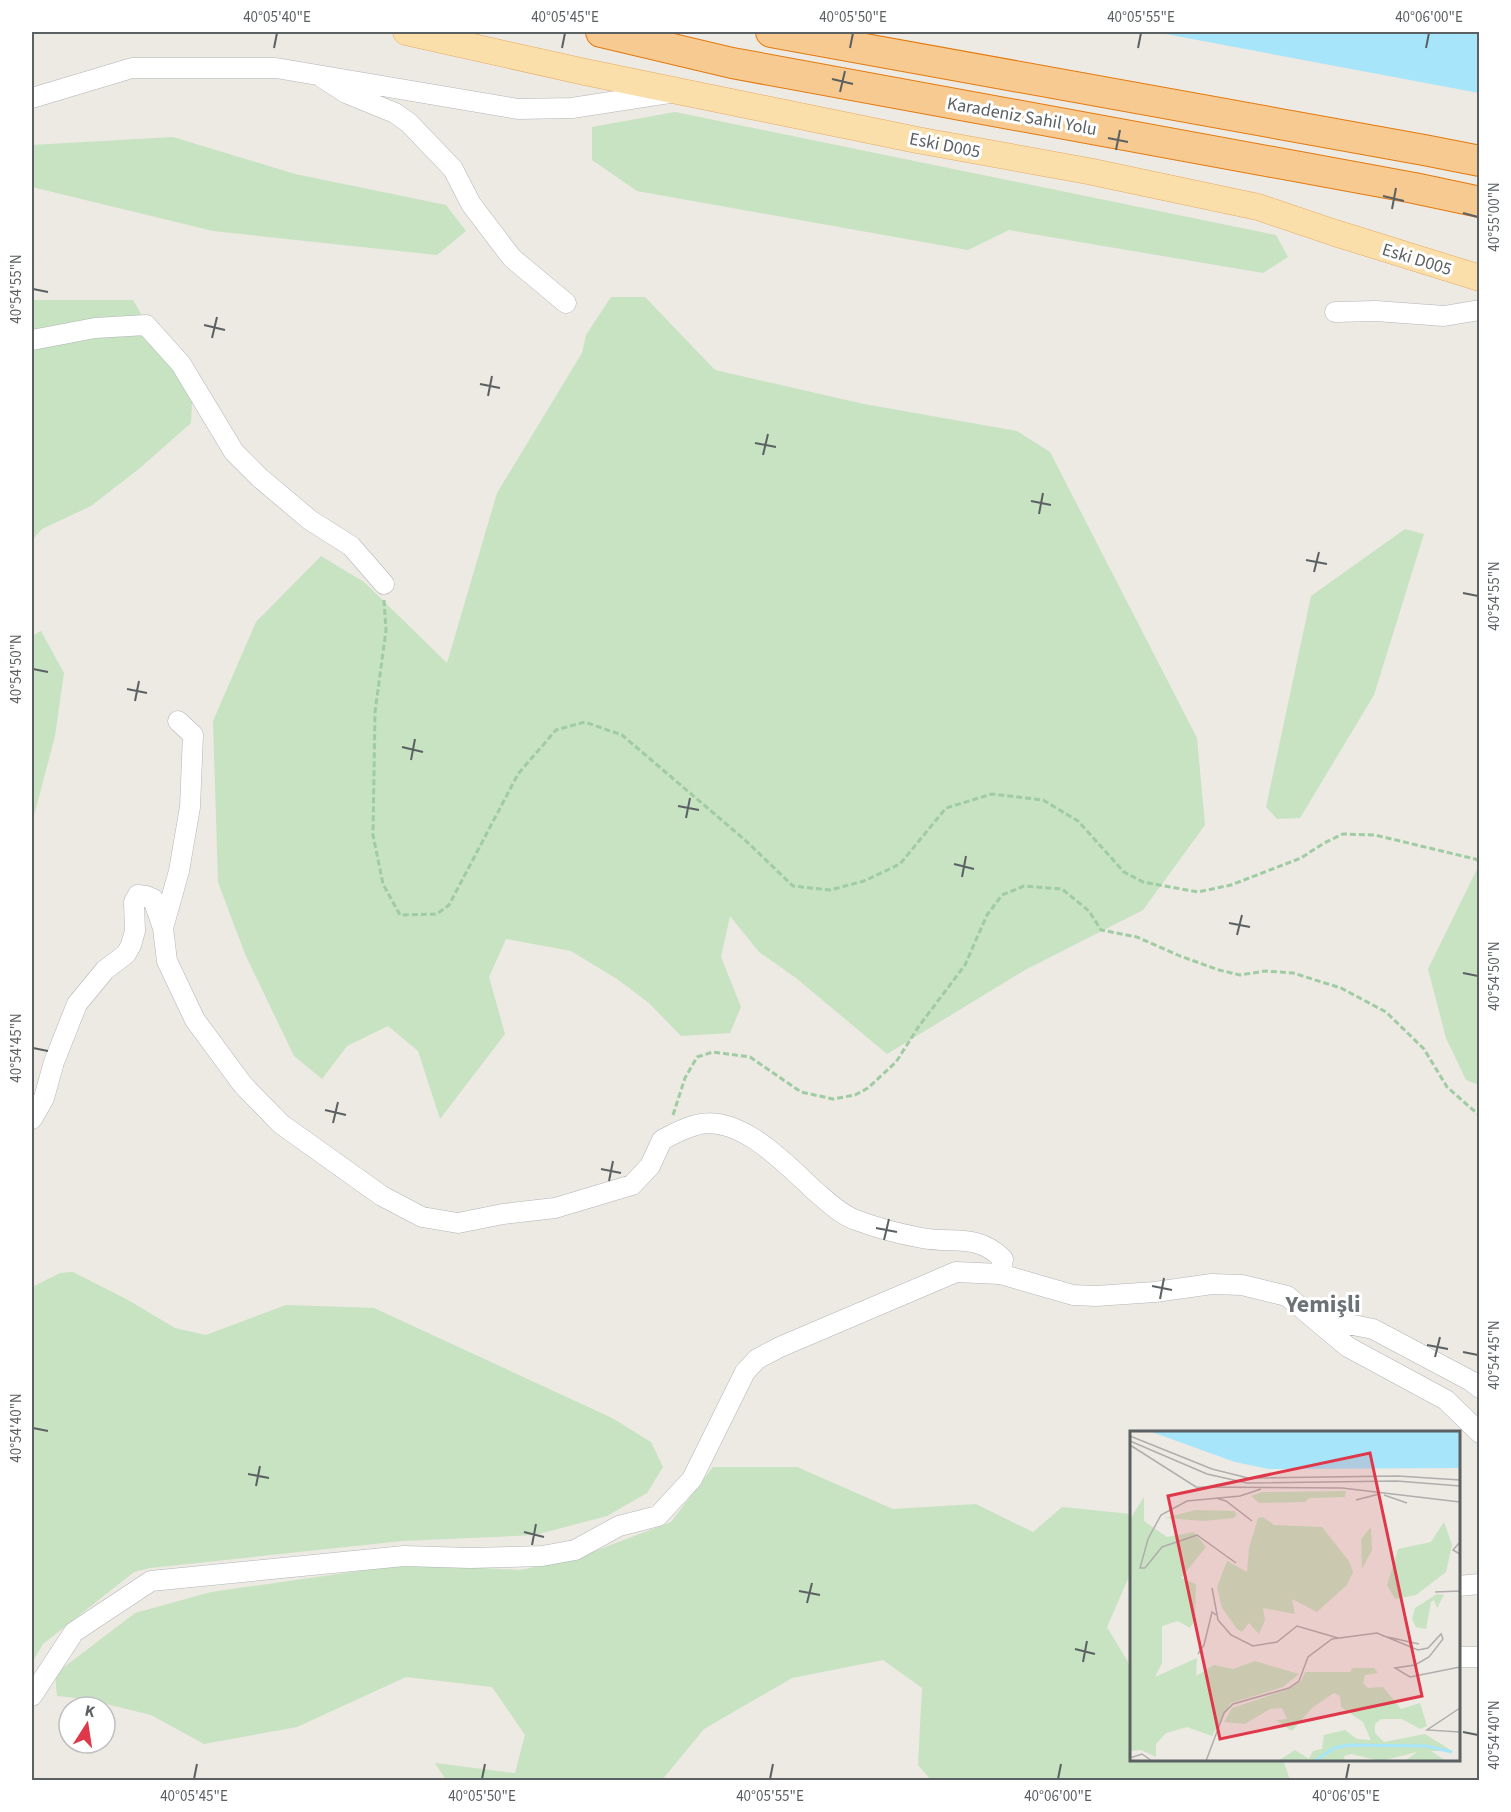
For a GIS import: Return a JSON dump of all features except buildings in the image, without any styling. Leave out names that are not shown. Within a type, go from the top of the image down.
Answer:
[{"type":"highway","name":"Karadeniz Sahil Yolu","points":[[601,32],[732,63],[1414,188],[1479,202]]},
{"type":"highway","points":[[771,32],[1479,161]]},
{"type":"main road","name":"Eski D005","points":[[406,32],[680,92],[917,140],[1088,171],[1258,207],[1479,278]]},
{"type":"street","points":[[32,98],[132,68],[276,68],[518,109],[572,108],[680,92]]},
{"type":"street","points":[[315,74],[346,93],[394,113],[409,123],[453,169],[471,204],[512,258],[566,303]]},
{"type":"street","points":[[1335,312],[1376,311],[1444,316],[1479,310]]},
{"type":"street","points":[[32,340],[95,328],[146,325],[181,364],[234,452],[260,478],[310,520],[351,546],[384,584]]},
{"type":"street","points":[[163,928],[178,872],[190,807],[193,735],[178,721]]},
{"type":"street","points":[[32,1119],[44,1098],[54,1062],[77,1004],[105,970],[126,954],[135,931],[135,902],[138,895],[146,896],[153,899],[163,928],[167,961],[195,1020],[243,1085],[281,1124],[337,1166],[382,1196],[422,1217],[458,1222],[555,1208],[632,1185],[650,1166],[662,1140],[698,1125],[722,1124],[749,1135],[829,1203],[853,1220],[924,1239],[964,1240],[992,1248],[1003,1259],[1000,1274]]},
{"type":"street","points":[[32,1696],[74,1632],[151,1581],[404,1556],[470,1558],[542,1556],[575,1550],[619,1526],[658,1516],[692,1479],[745,1372],[757,1359],[956,1272],[1000,1274],[1073,1295],[1096,1296],[1155,1292],[1212,1284],[1242,1285],[1287,1296],[1348,1347],[1446,1400],[1479,1433]]},
{"type":"street","points":[[1317,1321],[1372,1329],[1471,1381],[1479,1389]]},
{"type":"street","points":[[1460,1586],[1479,1584]]},
{"type":"street","points":[[1460,1657],[1479,1658]]},
{"type":"path","points":[[384,584],[386,630],[375,712],[374,835],[383,884],[400,915],[437,914],[449,905],[518,774],[556,730],[585,722],[622,735],[745,840],[793,886],[830,890],[873,877],[900,864],[946,808],[992,794],[1043,800],[1078,821],[1124,872],[1143,882],[1198,892],[1231,885],[1301,858],[1343,834],[1375,835],[1479,861]]},
{"type":"path","points":[[668,1137],[675,1106],[685,1078],[697,1057],[713,1052],[750,1057],[801,1092],[833,1099],[855,1095],[868,1088],[896,1062],[919,1026],[965,965],[987,915],[1002,895],[1024,886],[1062,889],[1089,911],[1101,930],[1137,937],[1218,970],[1240,975],[1264,971],[1293,973],[1341,988],[1386,1012],[1424,1049],[1447,1087],[1479,1116]]},
{"type":"green space","points":[[675,112],[1276,235],[1288,257],[1263,273],[1009,230],[968,250],[637,191],[592,160],[592,127]]},
{"type":"green space","points":[[173,137],[295,174],[446,205],[466,231],[437,255],[213,231],[32,187],[32,145]]},
{"type":"green space","points":[[611,297],[645,297],[715,370],[864,404],[1017,431],[1050,452],[1197,738],[1205,825],[1143,910],[1025,970],[887,1054],[796,978],[759,952],[730,916],[721,957],[741,1007],[730,1033],[681,1036],[649,1003],[617,979],[571,951],[506,939],[489,977],[505,1034],[440,1119],[418,1051],[388,1026],[347,1046],[322,1079],[294,1056],[245,954],[218,882],[213,721],[256,622],[321,556],[364,582],[447,663],[497,493],[582,353],[586,335]]},
{"type":"green space","points":[[32,300],[133,300],[192,402],[191,423],[140,468],[91,506],[42,529],[32,540]]},
{"type":"green space","points":[[1405,529],[1424,534],[1374,695],[1300,818],[1277,819],[1266,807],[1311,596]]},
{"type":"green space","points":[[41,631],[64,673],[55,736],[32,823],[32,636]]},
{"type":"green space","points":[[1479,865],[1479,1085],[1466,1080],[1446,1038],[1428,969]]},
{"type":"green space","points":[[73,1272],[128,1300],[175,1328],[206,1335],[286,1305],[374,1308],[612,1418],[651,1442],[663,1467],[647,1493],[607,1516],[535,1535],[402,1541],[150,1568],[134,1572],[43,1644],[32,1663],[32,1287],[60,1273]]},
{"type":"green space","points":[[713,1467],[797,1467],[893,1509],[976,1504],[1033,1532],[1062,1507],[1130,1514],[1130,1574],[1107,1627],[1130,1665],[1130,1761],[1283,1761],[1290,1780],[931,1780],[918,1765],[922,1688],[883,1660],[792,1678],[704,1729],[662,1780],[446,1780],[435,1763],[515,1773],[525,1735],[492,1687],[406,1677],[297,1727],[204,1744],[151,1715],[117,1707],[117,1695],[57,1696],[55,1674],[135,1613],[211,1592],[408,1564],[520,1570],[574,1559],[671,1522]]},
{"type":"water","points":[[1155,32],[1479,32],[1479,93]]},
{"type":"district","name":"Yemişli","points":[[1323,1304]]}]
